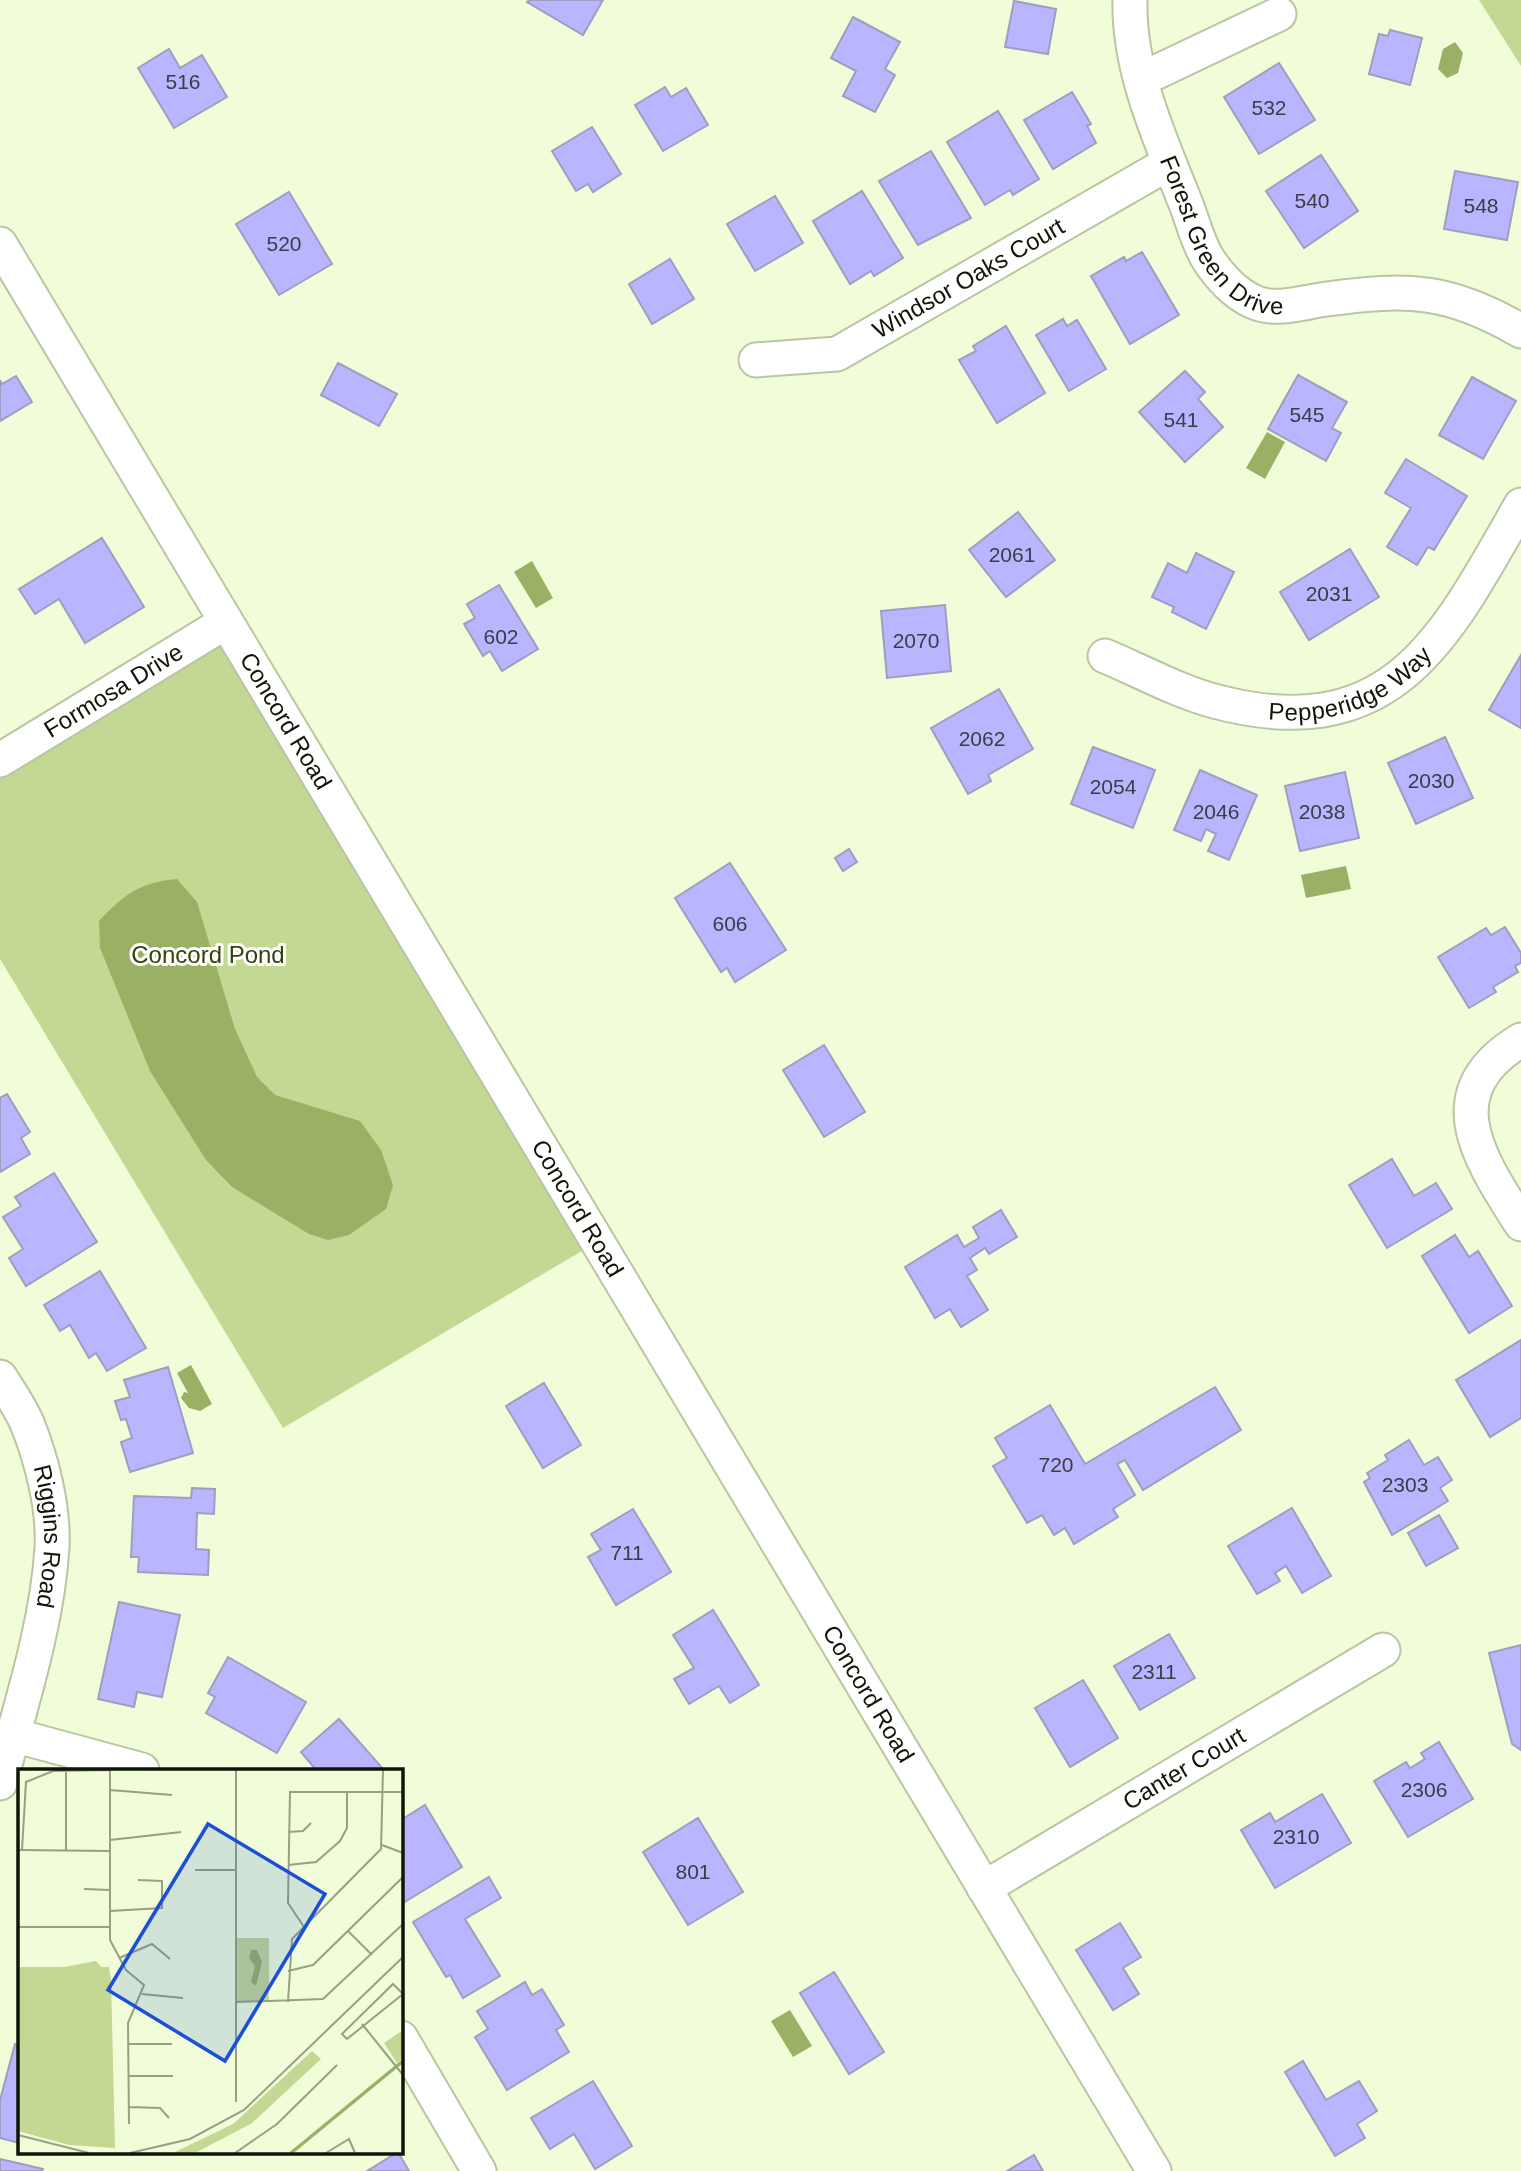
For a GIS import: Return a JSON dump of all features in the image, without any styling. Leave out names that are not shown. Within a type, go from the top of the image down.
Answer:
[{"type":"street","name":"Forest Green Drive","points":[[1130,0],[1129,16],[1142,79],[1169,163],[1207,257],[1227,284],[1254,303],[1286,306],[1375,292],[1435,293],[1461,300],[1521,331]]},
{"type":"street","points":[[1142,79],[1279,14]]},
{"type":"street","name":"Windsor Oaks Court","points":[[756,359],[837,354],[1169,163]]},
{"type":"street","name":"Concord Road","points":[[0,244],[1154,2171]]},
{"type":"street","name":"Pepperidge Way","points":[[1105,656],[1211,700],[1248,708],[1302,712],[1323,710],[1364,698],[1405,673],[1432,649],[1462,608],[1521,505]]},
{"type":"street","name":"Formosa Drive","points":[[0,760],[226,622]]},
{"type":"street","points":[[1521,1040],[1498,1054],[1480,1078],[1471,1102],[1470,1125],[1476,1146],[1521,1224]]},
{"type":"street","name":"Riggins Road","points":[[0,1377],[26,1421],[38,1458],[50,1512],[52,1546],[46,1598],[0,1783]]},
{"type":"street","name":"Canter Court","points":[[984,1888],[1383,1650]]},
{"type":"street","points":[[12,1735],[138,1769]]},
{"type":"street","points":[[402,2040],[479,2171]]},
{"type":"green space","points":[[1479,0],[1521,0],[1521,66]]},
{"type":"green space","name":"Concord Pond","points":[[225,633],[592,1245],[283,1428],[0,959],[0,770]]},
{"type":"shaded area","points":[[1455,42],[1463,53],[1458,73],[1447,78],[1438,69],[1443,49]]},
{"type":"shaded area","points":[[1267,432],[1285,442],[1265,479],[1246,468]]},
{"type":"shaded area","points":[[532,561],[553,598],[536,608],[514,572]]},
{"type":"shaded area","points":[[1346,866],[1351,889],[1306,898],[1301,875]]},
{"type":"shaded area","points":[[177,879],[197,902],[235,1029],[257,1077],[275,1095],[360,1121],[381,1150],[393,1185],[386,1209],[349,1235],[328,1240],[309,1234],[232,1187],[206,1160],[150,1071],[100,948],[99,921],[133,891],[152,883]]},
{"type":"shaded area","points":[[191,1365],[212,1404],[200,1411],[189,1408],[181,1398],[184,1392],[188,1393],[177,1373]]},
{"type":"shaded area","points":[[790,2010],[812,2046],[793,2057],[771,2021]]},
{"type":"building","points":[[603,0],[583,35],[527,2]]},
{"type":"building","points":[[1014,1],[1056,9],[1048,54],[1005,47]]},
{"type":"building","points":[[853,17],[900,42],[885,69],[895,75],[875,112],[843,96],[856,71],[831,58]]},
{"type":"building","points":[[1390,30],[1422,38],[1410,85],[1369,74],[1379,34],[1388,36]]},
{"type":"building","points":[[169,49],[180,68],[202,55],[227,97],[174,128],[138,68]]},
{"type":"building","points":[[1279,63],[1315,120],[1259,154],[1224,97]]},
{"type":"building","points":[[665,87],[671,97],[686,88],[708,125],[663,151],[635,105]]},
{"type":"building","points":[[1072,92],[1091,124],[1087,126],[1096,143],[1053,169],[1024,120]]},
{"type":"building","points":[[998,111],[1039,179],[1013,195],[1010,190],[985,205],[947,142]]},
{"type":"building","points":[[592,127],[621,174],[593,192],[588,184],[576,191],[552,151]]},
{"type":"building","points":[[931,151],[971,218],[918,245],[879,181]]},
{"type":"building","points":[[1321,155],[1358,211],[1304,248],[1266,191]]},
{"type":"building","points":[[1455,171],[1518,182],[1507,240],[1444,229]]},
{"type":"building","points":[[862,191],[903,258],[874,276],[871,271],[850,284],[813,221]]},
{"type":"building","points":[[289,192],[332,264],[279,295],[236,224]]},
{"type":"building","points":[[775,196],[803,243],[755,271],[727,224]]},
{"type":"building","points":[[1142,252],[1179,315],[1130,344],[1091,276],[1124,257],[1126,261]]},
{"type":"building","points":[[670,259],[694,299],[652,324],[629,284]]},
{"type":"building","points":[[1063,319],[1067,326],[1077,320],[1106,369],[1069,391],[1036,335]]},
{"type":"building","points":[[1006,326],[1045,393],[997,423],[959,360],[976,351],[973,346]]},
{"type":"building","points":[[338,363],[397,394],[379,426],[321,395]]},
{"type":"building","points":[[1185,371],[1205,392],[1198,399],[1223,427],[1185,462],[1139,412]]},
{"type":"building","points":[[1298,375],[1347,402],[1332,428],[1341,433],[1326,461],[1268,429]]},
{"type":"building","points":[[16,376],[32,402],[0,421],[0,380],[2,384]]},
{"type":"building","points":[[1472,377],[1516,401],[1483,459],[1439,435]]},
{"type":"building","points":[[1406,459],[1467,496],[1434,550],[1428,547],[1417,565],[1387,547],[1411,508],[1385,493]]},
{"type":"building","points":[[1018,512],[1055,560],[1006,597],[969,550]]},
{"type":"building","points":[[102,538],[144,607],[85,643],[59,599],[35,614],[19,589]]},
{"type":"building","points":[[1350,549],[1379,597],[1309,640],[1280,592]]},
{"type":"building","points":[[1196,553],[1234,572],[1206,629],[1172,612],[1174,607],[1152,597],[1168,563],[1187,573]]},
{"type":"building","points":[[499,585],[538,649],[502,671],[490,651],[483,656],[464,624],[475,618],[467,604]]},
{"type":"building","points":[[945,605],[951,671],[887,678],[881,611]]},
{"type":"building","points":[[1521,655],[1521,728],[1489,710]]},
{"type":"building","points":[[999,689],[1033,749],[988,775],[991,781],[968,794],[931,728]]},
{"type":"building","points":[[1445,737],[1473,798],[1416,824],[1388,763]]},
{"type":"building","points":[[1093,747],[1155,770],[1133,828],[1071,804]]},
{"type":"building","points":[[1200,770],[1257,795],[1229,860],[1208,851],[1216,834],[1206,829],[1201,841],[1174,830]]},
{"type":"building","points":[[1345,772],[1359,838],[1300,851],[1285,786]]},
{"type":"building","points":[[849,849],[857,862],[843,871],[835,858]]},
{"type":"building","points":[[730,863],[786,950],[735,982],[727,968],[721,972],[675,898]]},
{"type":"building","points":[[1505,927],[1521,953],[1521,963],[1515,966],[1518,972],[1493,987],[1496,992],[1469,1008],[1438,957],[1486,928],[1491,935]]},
{"type":"building","points":[[824,1045],[865,1112],[824,1137],[783,1070]]},
{"type":"building","points":[[7,1094],[30,1132],[21,1138],[30,1154],[0,1172],[0,1098]]},
{"type":"building","points":[[1392,1159],[1414,1196],[1436,1183],[1452,1209],[1387,1248],[1349,1185]]},
{"type":"building","points":[[54,1173],[97,1242],[26,1286],[9,1258],[23,1249],[3,1217],[21,1206],[15,1197]]},
{"type":"building","points":[[1001,1210],[1017,1237],[989,1254],[985,1248],[970,1258],[977,1270],[967,1276],[988,1310],[961,1327],[950,1309],[935,1318],[905,1267],[957,1235],[964,1247],[979,1238],[973,1227]]},
{"type":"building","points":[[1455,1235],[1469,1257],[1478,1251],[1512,1306],[1469,1333],[1422,1256]]},
{"type":"building","points":[[100,1271],[146,1348],[107,1371],[96,1353],[89,1358],[70,1325],[60,1331],[44,1305]]},
{"type":"building","points":[[1521,1340],[1521,1418],[1490,1437],[1456,1380]]},
{"type":"building","points":[[168,1367],[193,1453],[130,1472],[121,1442],[132,1438],[126,1419],[121,1420],[115,1401],[130,1397],[124,1380]]},
{"type":"building","points":[[544,1383],[581,1445],[543,1468],[506,1406]]},
{"type":"building","points":[[1215,1387],[1241,1430],[1143,1490],[1125,1460],[1117,1464],[1135,1495],[1113,1509],[1118,1517],[1074,1544],[1065,1528],[1054,1535],[1042,1515],[1027,1523],[993,1466],[1007,1458],[995,1438],[1050,1405],[1085,1464]]},
{"type":"building","points":[[1409,1440],[1424,1465],[1438,1457],[1452,1480],[1440,1488],[1448,1501],[1392,1535],[1364,1482],[1370,1478],[1367,1473],[1388,1460],[1385,1455]]},
{"type":"building","points":[[192,1488],[215,1489],[214,1514],[197,1513],[196,1549],[209,1550],[208,1575],[138,1572],[139,1557],[131,1557],[134,1496],[191,1498]]},
{"type":"building","points":[[1292,1508],[1331,1576],[1302,1593],[1286,1566],[1275,1573],[1280,1581],[1257,1594],[1228,1546]]},
{"type":"building","points":[[633,1509],[671,1572],[616,1605],[588,1557],[601,1550],[591,1534]]},
{"type":"building","points":[[1439,1515],[1458,1548],[1426,1566],[1408,1533]]},
{"type":"building","points":[[119,1602],[180,1615],[162,1697],[137,1692],[134,1707],[98,1699]]},
{"type":"building","points":[[713,1610],[759,1685],[730,1703],[719,1686],[689,1704],[674,1679],[694,1668],[673,1635]]},
{"type":"building","points":[[1169,1634],[1195,1678],[1140,1710],[1114,1666]]},
{"type":"building","points":[[1521,1645],[1521,1750],[1512,1744],[1489,1653]]},
{"type":"building","points":[[228,1657],[306,1702],[277,1753],[206,1713],[215,1697],[208,1693]]},
{"type":"building","points":[[1083,1680],[1118,1738],[1070,1767],[1035,1708]]},
{"type":"building","points":[[339,1719],[383,1769],[315,1769],[301,1752]]},
{"type":"building","points":[[1439,1742],[1473,1799],[1408,1837],[1374,1781],[1406,1762],[1410,1768],[1425,1759],[1421,1753]]},
{"type":"building","points":[[1322,1794],[1351,1843],[1275,1888],[1241,1830],[1270,1813],[1275,1822]]},
{"type":"building","points":[[425,1805],[462,1867],[403,1903],[402,1862],[402,1819]]},
{"type":"building","points":[[698,1818],[743,1892],[688,1925],[643,1852]]},
{"type":"building","points":[[489,1877],[501,1898],[465,1919],[500,1976],[463,1998],[450,1975],[446,1977],[413,1922]]},
{"type":"building","points":[[1120,1923],[1141,1957],[1123,1968],[1139,1994],[1113,2010],[1076,1950]]},
{"type":"building","points":[[834,1972],[884,2052],[849,2074],[800,1993]]},
{"type":"building","points":[[525,1982],[532,1995],[542,1989],[564,2025],[556,2030],[569,2052],[507,2090],[475,2037],[488,2029],[477,2011]]},
{"type":"building","points":[[15,2044],[18,2046],[18,2143],[0,2138],[0,2100]]},
{"type":"building","points":[[1303,2061],[1326,2100],[1359,2081],[1377,2111],[1357,2124],[1365,2138],[1335,2156],[1285,2072]]},
{"type":"building","points":[[593,2081],[632,2146],[595,2169],[574,2134],[550,2149],[531,2118]]},
{"type":"building","points":[[399,2154],[409,2171],[367,2171]]},
{"type":"building","points":[[1034,2155],[1043,2171],[1007,2171]]},
{"type":"building","points":[[0,2159],[43,2169],[0,2171]]}]
